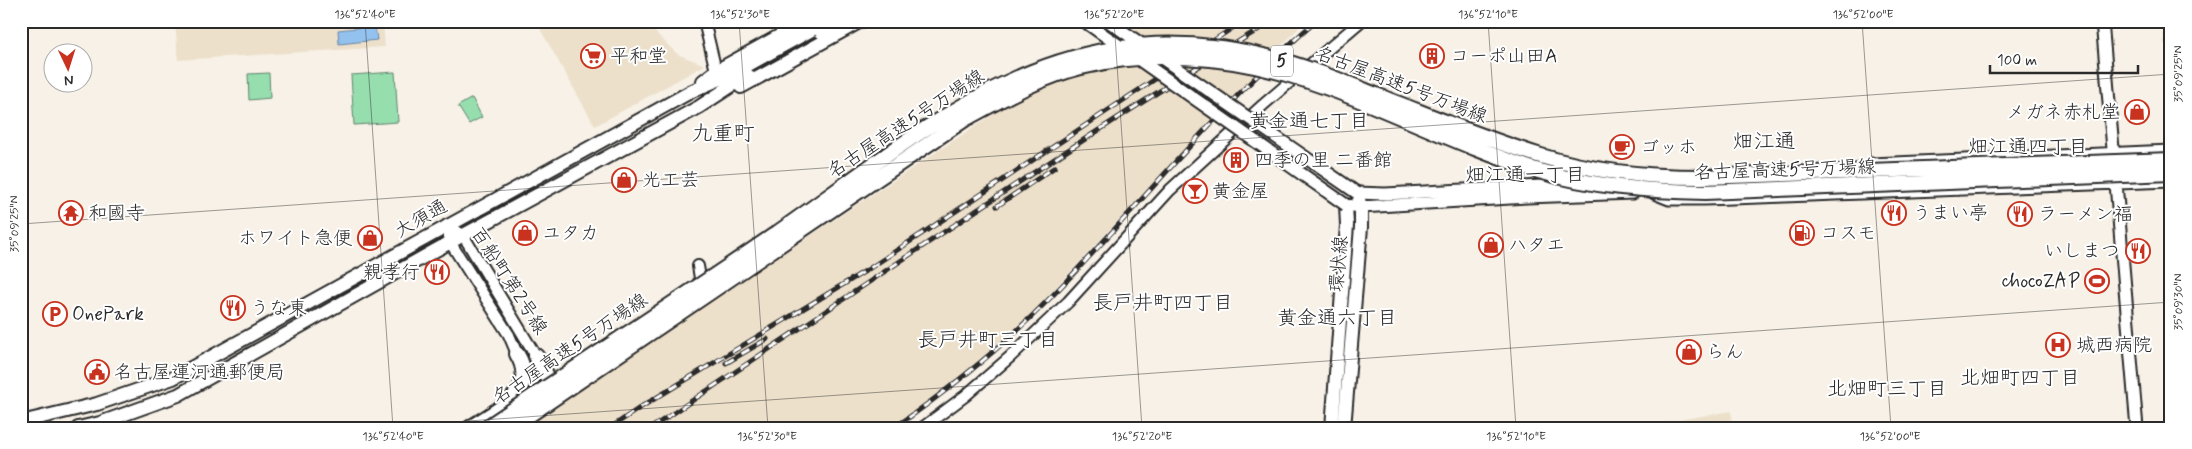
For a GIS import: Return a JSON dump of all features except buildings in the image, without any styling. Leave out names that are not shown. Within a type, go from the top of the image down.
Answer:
[{"type":"highway","name":"名古屋高速5号万場線","points":[[486,428],[763,242],[955,110],[1014,78],[1076,55],[1103,49],[1132,45],[1178,45],[1238,50],[1268,57],[1338,80],[1545,158],[1623,173],[1660,177],[1711,177],[2171,160]]},
{"type":"highway","name":"名古屋高速5号万場線","points":[[510,428],[964,119],[1048,78],[1080,67],[1112,60],[1140,57],[1172,57],[1232,62],[1263,68],[1332,90],[1512,162],[1580,181],[1620,187],[1704,192],[2171,173]]},
{"type":"highway","points":[[471,428],[515,397],[525,372],[517,354]]},
{"type":"highway","points":[[515,428],[541,408],[548,392],[546,372],[536,356]]},
{"type":"main road","points":[[692,91],[716,71],[806,21]]},
{"type":"main road","name":"大須通","points":[[78,428],[100,423],[178,395],[450,242],[699,107],[734,78],[828,21]]},
{"type":"main road","name":"大須通","points":[[21,422],[97,404],[173,378],[692,91],[734,78],[841,21]]},
{"type":"main road","points":[[699,107],[752,82],[861,21]]},
{"type":"main road","points":[[1084,21],[1346,205],[1361,206],[1652,180],[1664,173],[1700,170],[2171,151]]},
{"type":"main road","points":[[1108,21],[1357,193],[1653,192],[1669,199],[1705,199],[2171,181]]},
{"type":"main road","points":[[2102,21],[2137,428]]},
{"type":"main road","name":"環状線","points":[[1332,428],[1343,363],[1361,206],[1357,193]]},
{"type":"main road","name":"環状線","points":[[1344,428],[1343,363],[1346,205]]},
{"type":"street","points":[[704,21],[716,71]]},
{"type":"street","points":[[922,428],[965,396],[1010,357],[1068,302],[1170,190],[1262,105],[1361,21]]},
{"type":"street","name":"百船町第2号線","points":[[447,225],[463,235],[536,356]]},
{"type":"street","name":"百船町第2号線","points":[[447,225],[450,242],[509,336],[517,354]]},
{"type":"street","points":[[559,382],[698,289],[700,278],[698,266]]},
{"type":"shaded area","points":[[175,21],[383,21],[385,47],[178,60]]},
{"type":"shaded area","points":[[549,21],[644,21],[677,54],[705,65],[595,126],[539,27]]},
{"type":"shaded area","points":[[1134,21],[1305,21],[1030,315],[967,370],[892,428],[520,428]]},
{"type":"shaded area","points":[[2162,21],[2171,21],[2171,43],[2164,44]]},
{"type":"shaded area","points":[[1731,411],[1734,428],[1632,428]]},
{"type":"green space","points":[[395,72],[398,122],[354,125],[351,75]]},
{"type":"green space","points":[[269,73],[270,98],[249,100],[248,74]]},
{"type":"green space","points":[[472,98],[482,117],[469,124],[458,106]]},
{"type":"water","points":[[375,26],[377,40],[339,44],[338,30]]},
{"type":"railway","points":[[610,428],[641,407],[867,270],[1243,21]]},
{"type":"railway","points":[[651,428],[1037,170],[1272,21]]},
{"type":"railway","points":[[894,428],[936,398],[1015,333],[1084,262],[1213,121],[1280,53],[1316,21]]},
{"type":"railway","points":[[997,206],[1055,167]]},
{"type":"railway","points":[[726,363],[767,339]]},
{"type":"place","name":"平和堂","points":[[593,56]]},
{"type":"place","name":"コーポ山田A","points":[[1432,56]]},
{"type":"place","name":"メガネ赤札堂","points":[[2137,112]]},
{"type":"place","name":"ゴッホ","points":[[1622,147]]},
{"type":"place","name":"四季の里 二番館","points":[[1236,160]]},
{"type":"place","name":"光工芸","points":[[624,180]]},
{"type":"place","name":"黄金屋","points":[[1195,191]]},
{"type":"place","name":"和國寺","points":[[71,213]]},
{"type":"place","name":"うまい亭","points":[[1894,213]]},
{"type":"place","name":"ラーメン福","points":[[2020,214]]},
{"type":"place","name":"ユタカ","points":[[525,233]]},
{"type":"place","name":"コスモ","points":[[1802,233]]},
{"type":"place","name":"ホワイト急便","points":[[370,238]]},
{"type":"place","name":"ハタエ","points":[[1491,245]]},
{"type":"place","name":"いしまつ","points":[[2138,251]]},
{"type":"place","name":"親孝行","points":[[437,272]]},
{"type":"place","name":"chocoZAP","points":[[2097,281]]},
{"type":"place","name":"うな東","points":[[233,308]]},
{"type":"place","name":"OnePark","points":[[55,314]]},
{"type":"place","name":"城西病院","points":[[2058,345]]},
{"type":"place","name":"らん","points":[[1689,352]]},
{"type":"place","name":"名古屋運河通郵便局","points":[[97,372]]},
{"type":"district","name":"黄金通七丁目","points":[[1309,121]]},
{"type":"district","name":"九重町","points":[[723,134]]},
{"type":"district","name":"畑江通","points":[[1764,142]]},
{"type":"district","name":"畑江通四丁目","points":[[2028,147]]},
{"type":"district","name":"畑江通一丁目","points":[[1525,175]]},
{"type":"district","name":"長戸井町四丁目","points":[[1163,303]]},
{"type":"district","name":"黄金通六丁目","points":[[1337,318]]},
{"type":"district","name":"長戸井町三丁目","points":[[988,340]]},
{"type":"district","name":"北畑町四丁目","points":[[2020,378]]},
{"type":"district","name":"北畑町三丁目","points":[[1887,389]]}]
